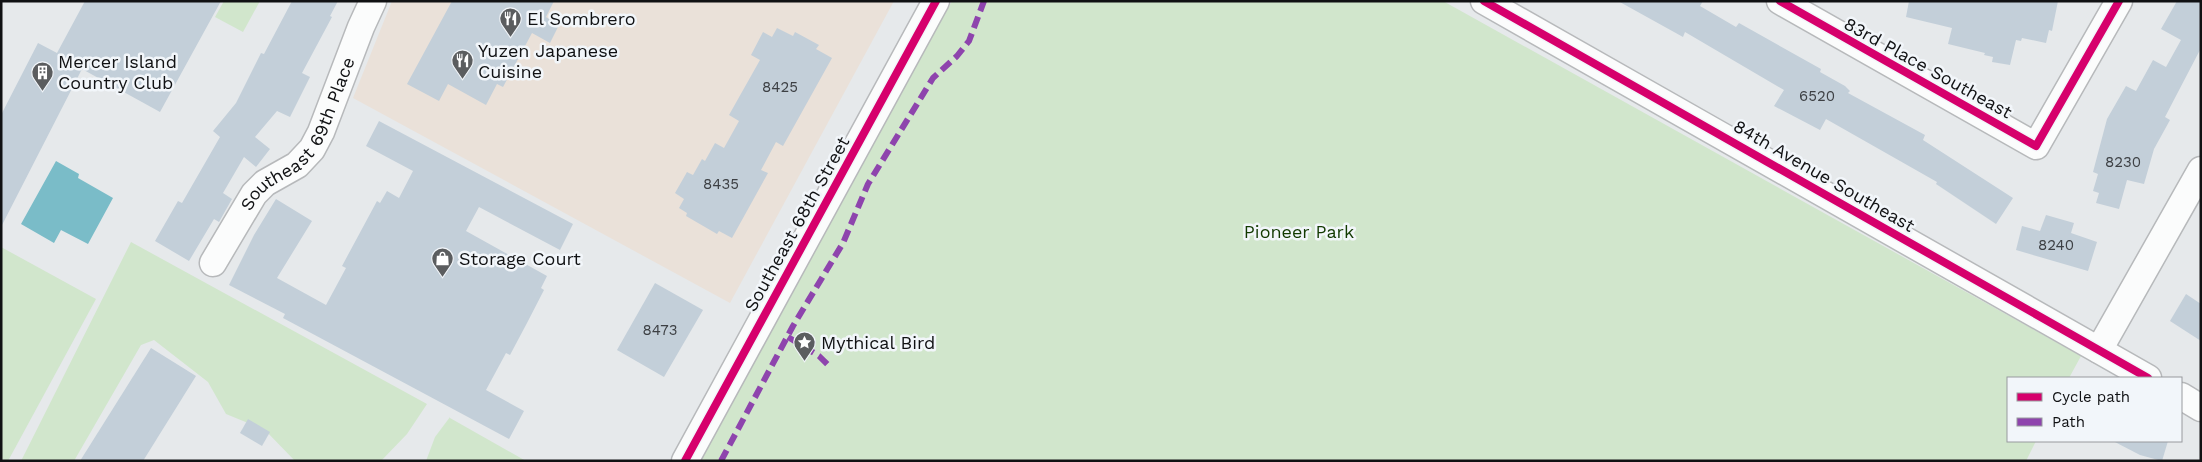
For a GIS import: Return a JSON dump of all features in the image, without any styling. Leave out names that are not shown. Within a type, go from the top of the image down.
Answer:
[{"type":"street","name":"Southeast 69th Place","points":[[213,263],[254,194],[265,183],[297,165],[312,149],[321,132],[361,26],[373,1]]},
{"type":"street","name":"Southeast 68th Street","points":[[685,461],[936,1]]},
{"type":"street","name":"84th Avenue Southeast","points":[[1484,1],[2146,377]]},
{"type":"street","name":"83rd Place Southeast","points":[[1780,1],[2036,146],[2119,1]]},
{"type":"street","points":[[2099,350],[2201,170]]},
{"type":"street","points":[[2182,397],[2201,408]]},
{"type":"shaded area","points":[[392,1],[894,1],[730,303],[353,98]]},
{"type":"green space","points":[[224,1],[260,1],[243,32],[215,17]]},
{"type":"green space","name":"Pioneer Park","points":[[952,1],[1443,1],[2081,356],[2070,377],[2007,377],[2007,442],[2036,442],[2026,461],[698,461]]},
{"type":"green space","points":[[131,242],[427,404],[407,434],[381,461],[295,461],[265,430],[226,414],[208,382],[154,340],[141,345],[74,461],[21,461]]},
{"type":"green space","points":[[1,247],[96,299],[8,461],[1,459]]},
{"type":"green space","points":[[450,417],[526,461],[426,461],[435,437]]},
{"type":"water","points":[[56,161],[79,174],[78,178],[113,198],[88,244],[61,230],[54,243],[21,224]]},
{"type":"building","name":"Mercer Island Country Club","points":[[85,1],[221,1],[160,112],[82,69],[1,227],[1,115],[38,43],[57,53]]},
{"type":"building","points":[[292,1],[338,1],[330,16],[332,17],[302,73],[310,77],[290,117],[277,111],[255,137],[270,149],[256,167],[244,157],[223,193],[232,199],[219,222],[214,219],[189,261],[155,241],[178,201],[182,203],[220,137],[213,131],[236,103],[261,53],[264,54]]},
{"type":"building","points":[[452,1],[554,1],[546,17],[559,25],[550,43],[532,33],[503,87],[497,84],[486,105],[448,84],[439,101],[407,84]]},
{"type":"building","points":[[1618,1],[1703,1],[1700,6],[1736,27],[1739,23],[1821,69],[1820,72],[1845,86],[1850,91],[1848,93],[1925,135],[1923,140],[2013,198],[1996,224],[1936,184],[1937,182],[1826,119],[1820,130],[1774,106],[1784,90],[1685,32],[1683,37]]},
{"type":"building","points":[[1909,1],[2058,1],[2052,31],[2049,30],[2046,43],[2022,38],[2021,41],[2016,40],[2010,65],[1992,62],[1993,57],[1984,55],[1985,53],[1948,44],[1952,28],[1906,17]]},
{"type":"building","points":[[2177,1],[2201,1],[2201,48],[2165,117],[2170,120],[2154,149],[2144,184],[2127,180],[2119,209],[2096,203],[2099,193],[2093,191],[2098,174],[2093,172],[2107,119],[2126,86],[2136,91],[2153,60],[2166,67],[2181,40],[2161,29]]},
{"type":"building","points":[[777,28],[793,36],[795,32],[819,45],[816,49],[832,58],[783,146],[776,142],[761,170],[768,173],[732,238],[719,231],[717,234],[686,216],[687,213],[679,208],[684,199],[675,193],[687,172],[693,175],[702,159],[705,161],[715,143],[724,148],[739,121],[729,115],[760,60],[751,55],[763,32],[772,37]]},
{"type":"building","points":[[379,121],[573,224],[560,250],[479,207],[466,231],[547,276],[541,288],[544,290],[510,355],[506,353],[486,390],[524,411],[509,439],[283,318],[285,314],[229,285],[254,235],[276,199],[312,221],[277,278],[326,305],[346,268],[342,266],[377,201],[380,203],[387,191],[399,198],[413,171],[366,146]]},
{"type":"building","points":[[2046,215],[2074,223],[2071,233],[2097,242],[2088,271],[2016,250],[2022,226],[2040,231]]},
{"type":"building","points":[[655,283],[703,310],[664,377],[617,350]]},
{"type":"building","points":[[2186,294],[2201,304],[2201,341],[2170,321]]},
{"type":"building","points":[[151,348],[196,376],[143,461],[80,461]]},
{"type":"building","points":[[248,419],[270,432],[262,446],[240,433]]},
{"type":"building","points":[[2115,442],[2168,442],[2162,461],[2140,455]]},
{"type":"marked path","points":[[721,461],[793,326],[843,243],[868,184],[933,78],[957,56],[969,41],[984,1]]},
{"type":"marked path","points":[[788,337],[819,356],[831,368]]},
{"type":"cycle path","points":[[685,461],[936,1]]},
{"type":"cycle path","points":[[1484,1],[2146,377]]},
{"type":"cycle path","points":[[1780,1],[2036,146],[2119,1]]},
{"type":"place","name":"El Sombrero","points":[[511,38]]},
{"type":"place","name":"Yuzen Japanese Cuisine","points":[[462,80]]},
{"type":"place","name":"Mercer Island Country Club","points":[[42,91]]},
{"type":"place","name":"Storage Court","points":[[443,278]]},
{"type":"place","name":"Mythical Bird","points":[[805,362]]}]
